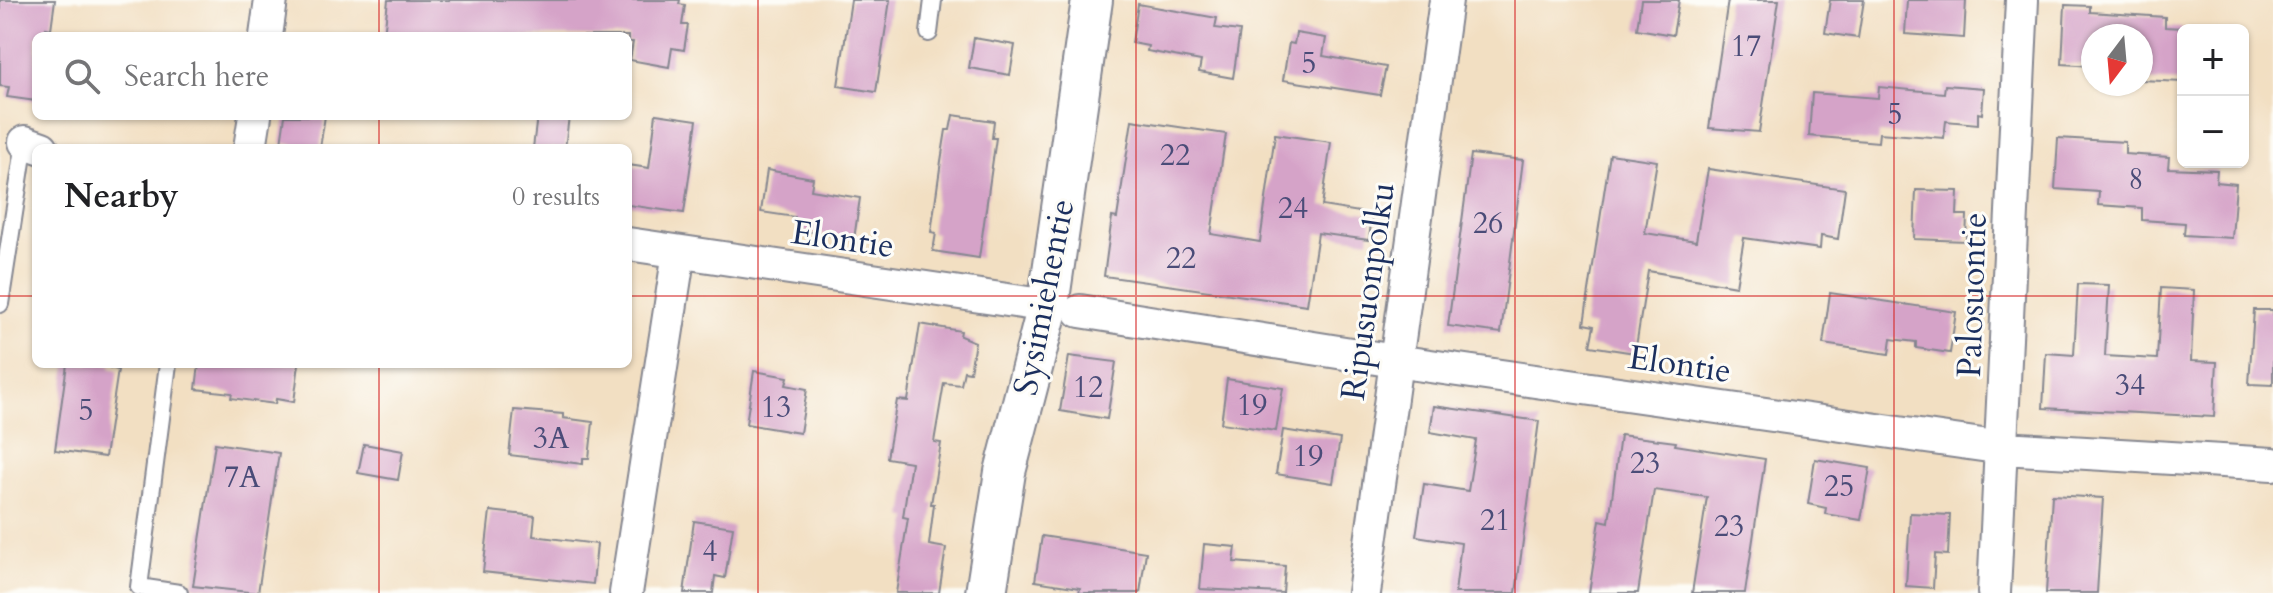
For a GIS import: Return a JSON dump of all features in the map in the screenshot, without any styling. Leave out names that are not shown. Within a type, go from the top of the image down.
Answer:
[{"type":"street","points":[[267,32],[271,0]]},
{"type":"street","name":"Sysimiehentie","points":[[986,593],[1005,472],[1064,308],[1092,0]]},
{"type":"street","name":"Ripusuonpolku","points":[[1364,593],[1446,0]]},
{"type":"street","name":"Palosuontie","points":[[1994,593],[2022,0]]},
{"type":"street","points":[[251,144],[254,120]]},
{"type":"street","name":"Elontie","points":[[632,245],[1064,308],[1395,361],[2003,448],[2273,464]]},
{"type":"street","points":[[626,593],[679,252]]},
{"type":"lane","points":[[929,33],[933,0]]},
{"type":"lane","points":[[0,304],[32,154]]},
{"type":"lane","points":[[167,368],[139,587],[179,593]]},
{"type":"building","points":[[0,0],[55,0],[51,29],[32,32],[32,100],[7,97],[9,87],[0,86]]},
{"type":"building","points":[[388,0],[680,0],[679,4],[685,5],[682,25],[688,25],[684,50],[672,48],[669,67],[632,60],[632,32],[384,32]]},
{"type":"building","points":[[851,0],[890,0],[876,92],[838,86]]},
{"type":"building","points":[[1641,0],[1679,0],[1673,35],[1637,29]]},
{"type":"building","points":[[1728,0],[1779,0],[1759,132],[1709,128]]},
{"type":"building","points":[[1830,0],[1864,0],[1858,38],[1825,33]]},
{"type":"building","points":[[1907,0],[1966,0],[1964,38],[1905,34]]},
{"type":"building","points":[[1138,4],[1217,18],[1215,28],[1240,31],[1233,78],[1199,72],[1201,61],[1147,51],[1148,46],[1132,43]]},
{"type":"building","points":[[2065,5],[2090,6],[2090,12],[2165,17],[2165,27],[2177,28],[2177,82],[2153,81],[2153,24],[2081,24],[2081,65],[2062,64]]},
{"type":"building","points":[[1296,33],[1326,38],[1323,56],[1386,67],[1380,95],[1283,80],[1289,43],[1294,44]]},
{"type":"building","points":[[974,38],[1015,45],[1010,75],[969,68]]},
{"type":"building","points":[[1945,85],[1984,88],[1978,124],[1946,121],[1944,138],[1879,133],[1878,142],[1809,136],[1812,93],[1878,98],[1879,87],[1944,93]]},
{"type":"building","points":[[656,114],[697,120],[684,213],[632,206],[632,166],[649,168]]},
{"type":"building","points":[[953,115],[994,121],[992,138],[996,138],[979,258],[933,251],[936,233],[931,232],[941,161],[946,130],[950,130]]},
{"type":"building","points":[[284,120],[324,120],[321,144],[281,143]]},
{"type":"building","points":[[536,120],[568,120],[566,144],[534,144]]},
{"type":"building","points":[[1132,120],[1226,134],[1211,234],[1260,242],[1275,134],[1331,142],[1322,206],[1372,214],[1369,240],[1318,233],[1307,305],[1104,276],[1112,217],[1117,218]]},
{"type":"building","points":[[2058,138],[2125,142],[2125,154],[2169,157],[2168,168],[2217,170],[2216,182],[2236,184],[2232,238],[2184,235],[2185,223],[2142,220],[2142,208],[2098,205],[2099,192],[2055,189]]},
{"type":"building","points":[[1471,154],[1523,160],[1501,333],[1448,326]]},
{"type":"building","points":[[1610,154],[1657,161],[1645,233],[1696,241],[1708,169],[1845,189],[1838,239],[1821,236],[1820,249],[1744,238],[1736,286],[1648,271],[1635,353],[1590,346],[1594,326],[1584,324]]},
{"type":"building","points":[[767,170],[813,178],[811,190],[860,198],[854,239],[798,230],[800,222],[795,221],[795,217],[761,212]]},
{"type":"building","points":[[1916,190],[1958,191],[1957,215],[1967,215],[1966,241],[1914,239]]},
{"type":"building","points":[[2078,284],[2109,285],[2105,356],[2157,359],[2161,288],[2194,290],[2191,361],[2217,362],[2214,417],[2043,408],[2046,353],[2074,355]]},
{"type":"building","points":[[1830,293],[1956,312],[1950,353],[1916,348],[1916,342],[1891,339],[1889,354],[1823,344]]},
{"type":"building","points":[[2254,310],[2273,310],[2273,385],[2249,384]]},
{"type":"building","points":[[920,324],[961,331],[960,336],[975,342],[970,372],[964,371],[961,385],[944,383],[934,442],[941,443],[931,504],[934,504],[929,545],[946,548],[939,593],[896,593],[908,518],[903,517],[911,462],[887,458],[897,400],[908,401]]},
{"type":"building","points":[[1069,356],[1116,362],[1107,419],[1060,411]]},
{"type":"building","points":[[66,368],[118,370],[105,457],[55,450]]},
{"type":"building","points":[[199,368],[298,368],[294,402],[276,399],[275,404],[231,398],[232,393],[196,389]]},
{"type":"building","points":[[754,371],[788,377],[786,385],[807,389],[800,433],[746,424]]},
{"type":"building","points":[[1227,379],[1283,388],[1276,431],[1221,423]]},
{"type":"building","points":[[1434,406],[1539,421],[1516,593],[1455,593],[1461,543],[1416,536],[1424,484],[1468,491],[1476,440],[1430,432]]},
{"type":"building","points":[[514,410],[563,414],[563,418],[593,422],[589,458],[583,458],[583,464],[509,455]]},
{"type":"building","points":[[1283,430],[1340,439],[1333,483],[1276,474]]},
{"type":"building","points":[[1620,435],[1765,459],[1745,593],[1692,593],[1707,497],[1654,490],[1638,593],[1589,593],[1600,520],[1609,522]]},
{"type":"building","points":[[215,443],[279,453],[258,593],[193,586]]},
{"type":"building","points":[[364,444],[403,451],[398,480],[358,473]]},
{"type":"building","points":[[1815,459],[1870,468],[1861,520],[1825,514],[1826,508],[1808,504]]},
{"type":"building","points":[[2052,495],[2103,498],[2097,593],[2046,593]]},
{"type":"building","points":[[490,511],[535,516],[533,536],[597,544],[593,584],[483,572]]},
{"type":"building","points":[[1910,513],[1950,515],[1948,555],[1935,554],[1933,588],[1906,586]]},
{"type":"building","points":[[694,521],[733,527],[725,578],[715,576],[713,593],[684,593]]},
{"type":"building","points":[[1042,536],[1146,552],[1140,593],[1079,593],[1080,588],[1035,581]]},
{"type":"building","points":[[1204,544],[1236,547],[1234,562],[1285,566],[1283,593],[1200,589]]}]
